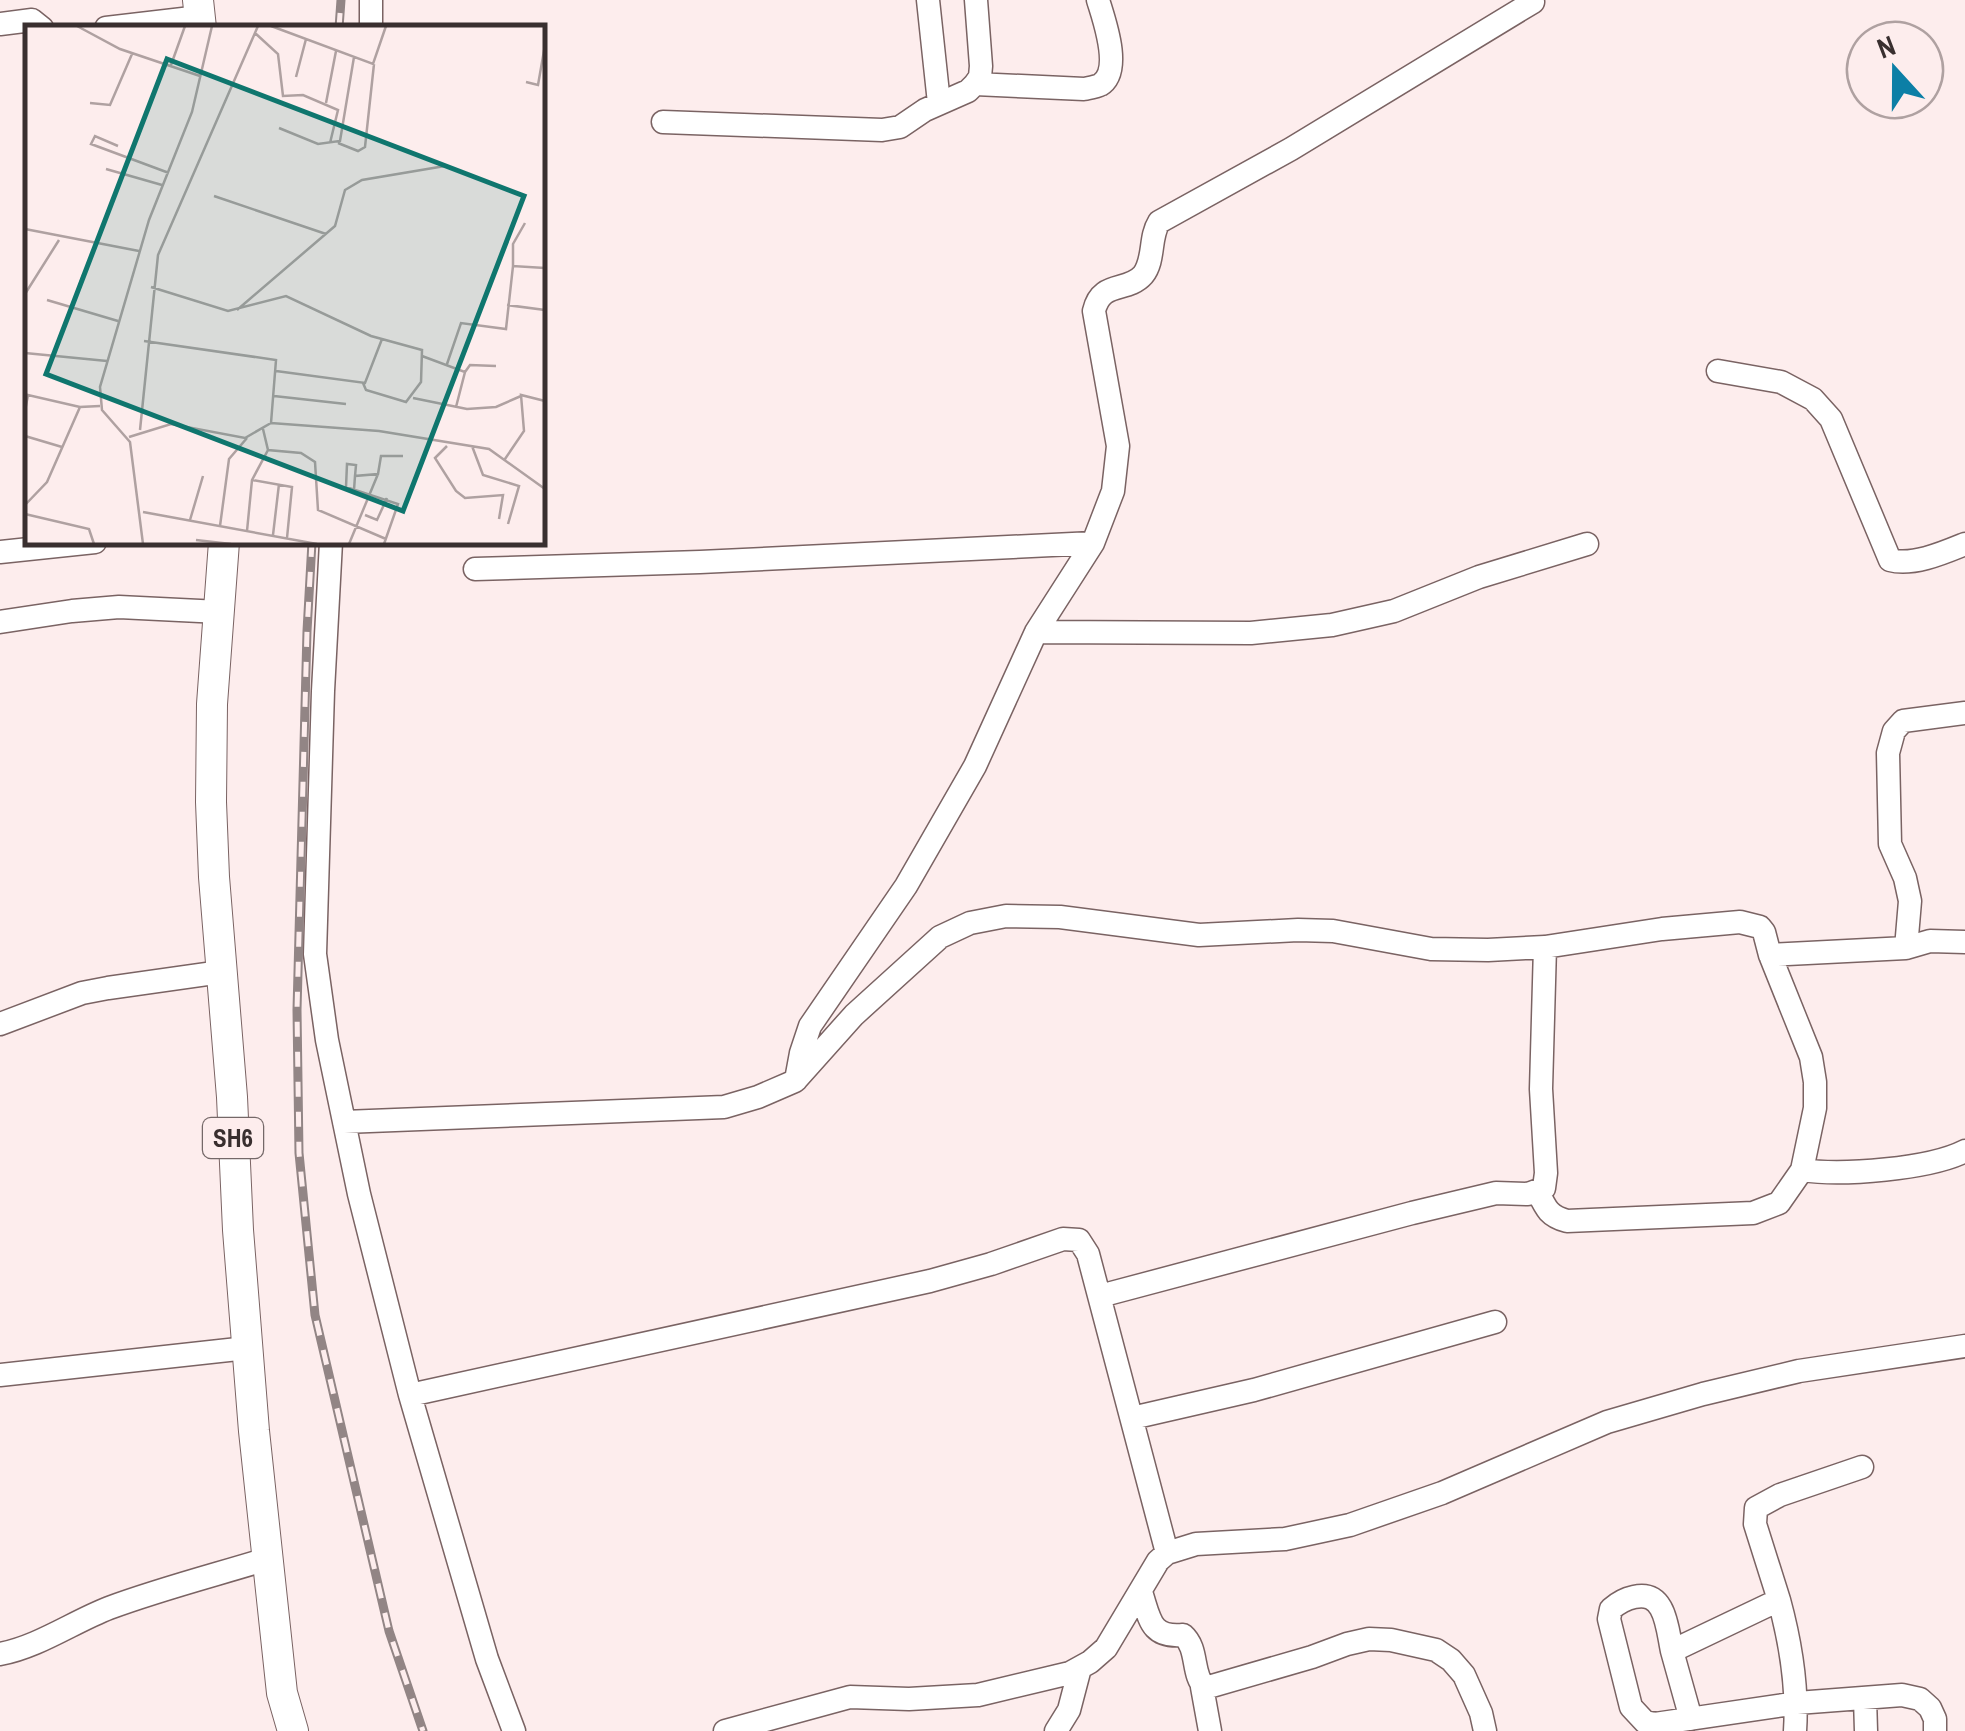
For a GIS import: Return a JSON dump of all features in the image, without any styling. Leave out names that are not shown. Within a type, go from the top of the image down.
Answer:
[{"type":"main road","name":"SH6","points":[[224,545],[212,704],[210,802],[247,1348],[282,1693],[293,1731]]},
{"type":"street","points":[[928,0],[939,103]]},
{"type":"street","points":[[663,122],[882,130],[900,126],[976,84],[981,66],[976,0]]},
{"type":"street","points":[[976,84],[1084,89],[1100,85],[1109,76],[1111,58],[1098,0]]},
{"type":"street","points":[[796,1081],[800,1053],[810,1026],[906,886],[975,766],[1036,632],[1093,543],[1113,491],[1118,446],[1094,310],[1096,300],[1104,292],[1140,279],[1147,270],[1153,232],[1159,222],[1291,149],[1532,2]]},
{"type":"street","points":[[128,25],[200,15]]},
{"type":"street","points":[[0,24],[36,16]]},
{"type":"street","points":[[1718,371],[1781,382],[1813,399],[1832,419],[1890,560],[1905,562],[1965,544]]},
{"type":"street","points":[[475,569],[1093,543]]},
{"type":"street","points":[[1036,632],[1251,633],[1332,624],[1394,611],[1479,577],[1587,544]]},
{"type":"street","points":[[0,552],[66,545]]},
{"type":"street","points":[[330,545],[315,954],[326,1040],[359,1194],[410,1394],[487,1660],[514,1731]]},
{"type":"street","points":[[0,622],[119,607],[220,612]]},
{"type":"street","points":[[1906,948],[1909,891],[1890,844],[1888,754],[1894,730],[1903,721],[1965,713]]},
{"type":"street","points":[[344,1122],[724,1107],[758,1097],[796,1081],[854,1015],[940,938],[970,924],[1006,916],[1060,917],[1199,935],[1333,931],[1430,949],[1488,950],[1545,947],[1740,922],[1760,927],[1811,1057],[1815,1082],[1802,1170],[1780,1203],[1753,1213],[1568,1222],[1548,1213],[1538,1192]]},
{"type":"street","points":[[1770,955],[1906,948],[1930,941],[1965,942]]},
{"type":"street","points":[[1100,1296],[1412,1212],[1544,1188],[1541,1089],[1545,947]]},
{"type":"street","points":[[0,1024],[82,994],[221,972]]},
{"type":"street","points":[[1802,1170],[1834,1174],[1940,1162],[1965,1151]]},
{"type":"street","points":[[410,1394],[930,1281],[1063,1239],[1079,1240],[1085,1246],[1100,1296],[1167,1552]]},
{"type":"street","points":[[1132,1418],[1254,1390],[1495,1322]]},
{"type":"street","points":[[726,1731],[850,1697],[978,1695],[1070,1673],[1106,1648],[1167,1552],[1196,1544],[1285,1539],[1350,1525],[1442,1493],[1607,1422],[1799,1370],[1965,1346]]},
{"type":"street","points":[[0,1376],[247,1348]]},
{"type":"street","points":[[1795,1731],[1797,1703],[1790,1640],[1755,1524],[1756,1508],[1780,1495],[1862,1467]]},
{"type":"street","points":[[0,1654],[30,1645],[112,1607],[267,1559]]},
{"type":"street","points":[[1141,1592],[1156,1630],[1168,1636],[1183,1635],[1190,1641],[1210,1731]]},
{"type":"street","points":[[1691,1720],[1662,1608],[1647,1595],[1626,1599],[1609,1614],[1632,1707],[1644,1722],[1655,1724],[1691,1720],[1797,1703],[1902,1695],[1920,1699],[1930,1708],[1935,1731]]},
{"type":"street","points":[[1672,1651],[1779,1600]]},
{"type":"street","points":[[1202,1687],[1210,1689],[1347,1644],[1391,1640],[1436,1650],[1451,1660],[1464,1675],[1485,1731]]},
{"type":"street","points":[[1056,1731],[1070,1710],[1080,1668]]},
{"type":"street","points":[[1866,1698],[1866,1731]]},
{"type":"railway","points":[[339,25],[341,0]]},
{"type":"railway","points":[[312,545],[297,1010],[299,1153],[315,1315],[389,1631],[423,1731]]}]
